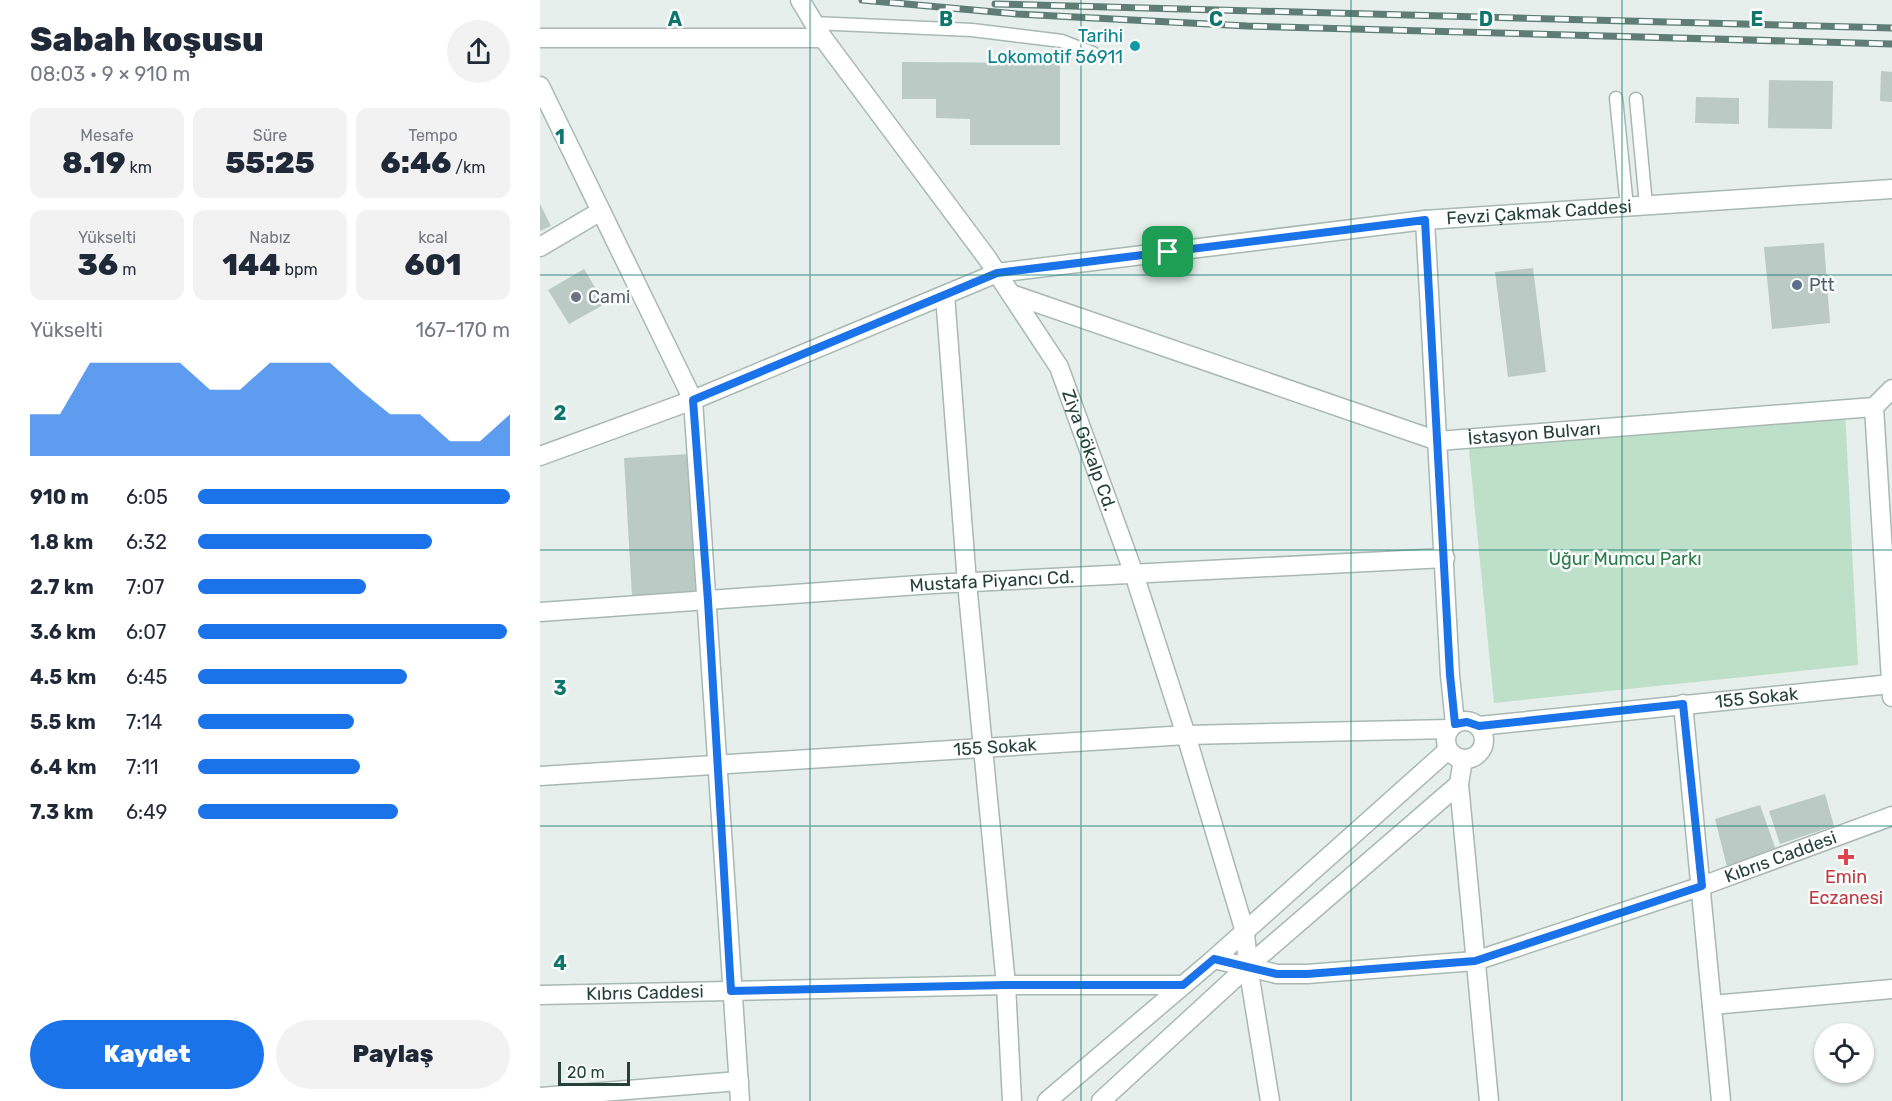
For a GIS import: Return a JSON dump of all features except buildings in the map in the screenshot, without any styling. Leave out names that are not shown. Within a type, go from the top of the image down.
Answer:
[{"type":"street","name":"Ziya Gökalp Cd.","points":[[800,0],[818,30],[997,273],[1059,367],[1134,574],[1186,735],[1245,932],[1248,966],[1270,1101]]},
{"type":"street","points":[[540,38],[818,30]]},
{"type":"street","points":[[541,91],[693,400],[740,1101]]},
{"type":"street","name":"Fevzi Çakmak Caddesi","points":[[540,456],[693,400],[997,273],[1425,220],[1892,189]]},
{"type":"street","points":[[540,247],[601,211]]},
{"type":"street","points":[[1425,220],[1453,726],[1446,743],[1456,755],[1471,759],[1478,755],[1485,741],[1479,726],[1467,722],[1453,726]]},
{"type":"street","name":"İstasyon Bulvarı","points":[[1011,294],[1438,441],[1874,407]]},
{"type":"street","points":[[945,295],[967,583],[1005,985],[1012,1101]]},
{"type":"street","points":[[1891,690],[1885,478],[1874,407],[1892,389]]},
{"type":"street","name":"Mustafa Piyancı Cd.","points":[[540,612],[967,583],[1445,558]]},
{"type":"street","name":"155 Sokak","points":[[1479,726],[1683,704],[1891,690]]},
{"type":"street","points":[[1683,704],[1721,1101]]},
{"type":"street","name":"155 Sokak","points":[[540,776],[1186,735],[1453,726]]},
{"type":"street","points":[[1456,755],[1489,1101]]},
{"type":"street","points":[[1047,1101],[1456,755]]},
{"type":"street","points":[[1101,1101],[1248,966],[1458,784]]},
{"type":"street","name":"Kıbrıs Caddesi","points":[[1214,959],[1277,974],[1307,974],[1475,961],[1702,886],[1892,816]]},
{"type":"street","name":"Kıbrıs Caddesi","points":[[540,995],[1005,985],[1183,985]]},
{"type":"street","points":[[1712,1005],[1892,989]]},
{"type":"street","points":[[540,1097],[739,1081]]},
{"type":"lane","points":[[818,30],[972,30],[1062,41],[1093,53]]},
{"type":"lane","points":[[1616,98],[1627,207]]},
{"type":"lane","points":[[1636,99],[1646,205]]},
{"type":"green space","name":"Uğur Mumcu Parkı","points":[[1845,411],[1858,665],[1494,703],[1468,440]]},
{"type":"railway","points":[[862,0],[1017,14],[1247,26],[1892,44]]},
{"type":"railway","points":[[995,4],[1892,28]]},
{"type":"place","name":"Tarihi Lokomotif 56911","points":[[1135,46]]},
{"type":"place","name":"Ptt","points":[[1797,285]]},
{"type":"place","name":"Cami","points":[[576,297]]},
{"type":"place","name":"Emin Eczanesi","points":[[1846,857]]},
{"type":"route","points":[[1425,220],[1450,675],[1455,724],[1467,722],[1479,726],[1683,704],[1702,886],[1475,961],[1307,974],[1277,974],[1214,959],[1183,985],[1005,985],[731,991],[708,601],[693,400],[997,273],[1168,252],[1425,220]]}]
